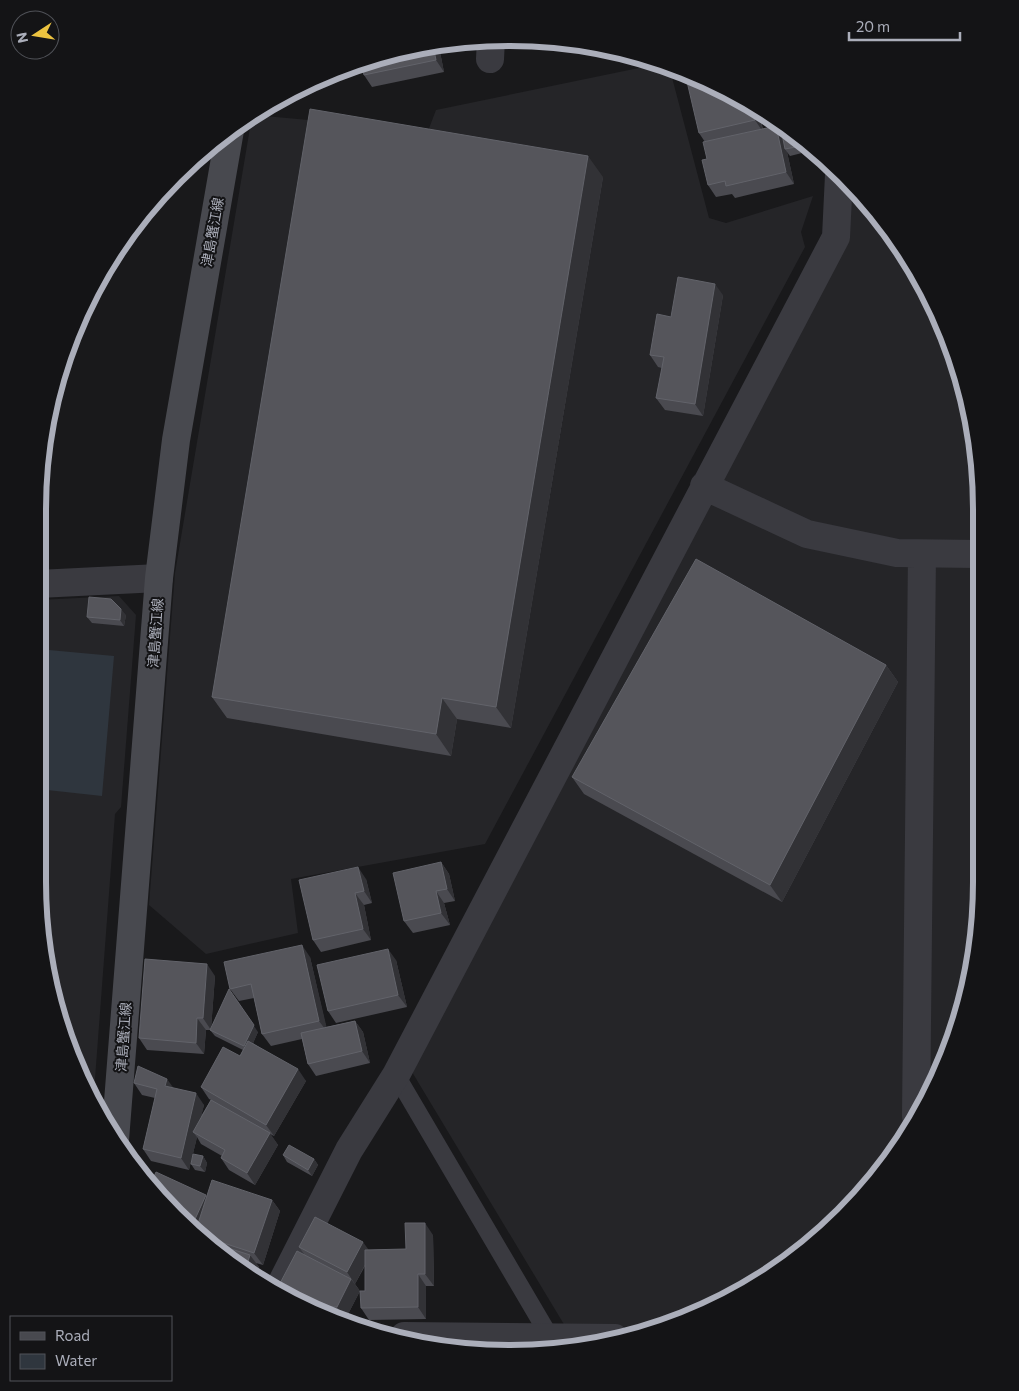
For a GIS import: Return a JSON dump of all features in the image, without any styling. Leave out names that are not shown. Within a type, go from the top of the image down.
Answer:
[{"type":"main road","name":"津島蟹江線","points":[[116,1126],[159,578],[176,440],[228,141]]},
{"type":"street","points":[[281,1284],[349,1150],[396,1075],[836,236],[839,184]]},
{"type":"street","points":[[704,486],[807,534],[897,554],[973,554]]},
{"type":"street","points":[[916,1103],[922,554]]},
{"type":"street","points":[[46,584],[159,578]]},
{"type":"street","points":[[420,1336],[590,1338]]},
{"type":"lane","points":[[396,1075],[550,1337]]},
{"type":"shaded area","points":[[645,67],[658,71],[672,76],[709,218],[726,223],[813,196],[801,232],[805,247],[485,844],[291,879],[298,933],[206,954],[149,905],[175,573],[250,125],[265,116],[428,131],[436,110]]},
{"type":"shaded area","points":[[849,194],[877,227],[895,252],[911,278],[937,332],[957,390],[964,419],[972,479],[972,912],[964,972],[957,1001],[948,1030],[925,1086],[895,1139],[858,1187],[815,1230],[767,1267],[714,1297],[687,1309],[636,1327],[565,1326],[412,1072]]},
{"type":"shaded area","points":[[119,596],[136,615],[121,807],[115,814],[94,1087],[71,1030],[62,1001],[55,972],[47,912],[46,600]]},
{"type":"water","points":[[46,650],[114,656],[102,796],[46,790]]},
{"type":"building","points":[[434,52],[436,60],[364,75],[363,70],[390,62]]},
{"type":"building","points":[[687,82],[714,94],[754,116],[755,120],[699,133]]},
{"type":"building","points":[[310,109],[588,156],[496,707],[442,698],[436,734],[212,697]]},
{"type":"building","points":[[771,127],[777,131],[786,172],[726,186],[725,181],[708,185],[702,160],[707,159],[703,142]]},
{"type":"building","points":[[782,135],[798,147],[785,149]]},
{"type":"building","points":[[678,277],[715,284],[695,404],[656,398],[664,357],[650,355],[657,314],[671,317]]},
{"type":"building","points":[[696,559],[886,665],[770,885],[572,777]]},
{"type":"building","points":[[89,597],[111,599],[121,609],[120,620],[87,617]]},
{"type":"building","points":[[441,862],[447,889],[436,891],[441,913],[404,921],[393,873]]},
{"type":"building","points":[[358,867],[364,891],[355,893],[363,929],[313,940],[299,880]]},
{"type":"building","points":[[302,945],[319,1021],[262,1034],[251,984],[230,989],[224,962]]},
{"type":"building","points":[[388,949],[398,995],[328,1011],[317,965]]},
{"type":"building","points":[[145,959],[207,964],[203,1018],[197,1018],[196,1043],[139,1038]]},
{"type":"building","points":[[229,989],[254,1025],[244,1046],[210,1030]]},
{"type":"building","points":[[355,1021],[362,1051],[308,1064],[301,1033]]},
{"type":"building","points":[[248,1041],[298,1069],[266,1125],[201,1087],[223,1047],[240,1056]]},
{"type":"building","points":[[138,1066],[167,1079],[165,1086],[196,1093],[181,1158],[143,1149],[157,1089],[134,1083]]},
{"type":"building","points":[[211,1100],[270,1133],[247,1173],[221,1158],[225,1150],[193,1132]]},
{"type":"building","points":[[289,1145],[314,1159],[308,1170],[283,1155]]},
{"type":"building","points":[[193,1154],[203,1156],[200,1166],[191,1164]]},
{"type":"building","points":[[156,1172],[206,1195],[194,1221],[161,1187],[153,1178]]},
{"type":"building","points":[[212,1180],[272,1200],[254,1253],[217,1241],[198,1224]]},
{"type":"building","points":[[315,1217],[363,1242],[347,1272],[299,1247]]},
{"type":"building","points":[[405,1223],[425,1223],[425,1274],[418,1274],[418,1307],[361,1308],[360,1291],[365,1291],[365,1250],[406,1249]]},
{"type":"building","points":[[224,1247],[250,1255],[247,1264]]},
{"type":"building","points":[[297,1251],[351,1279],[337,1307],[326,1307],[280,1284]]}]
